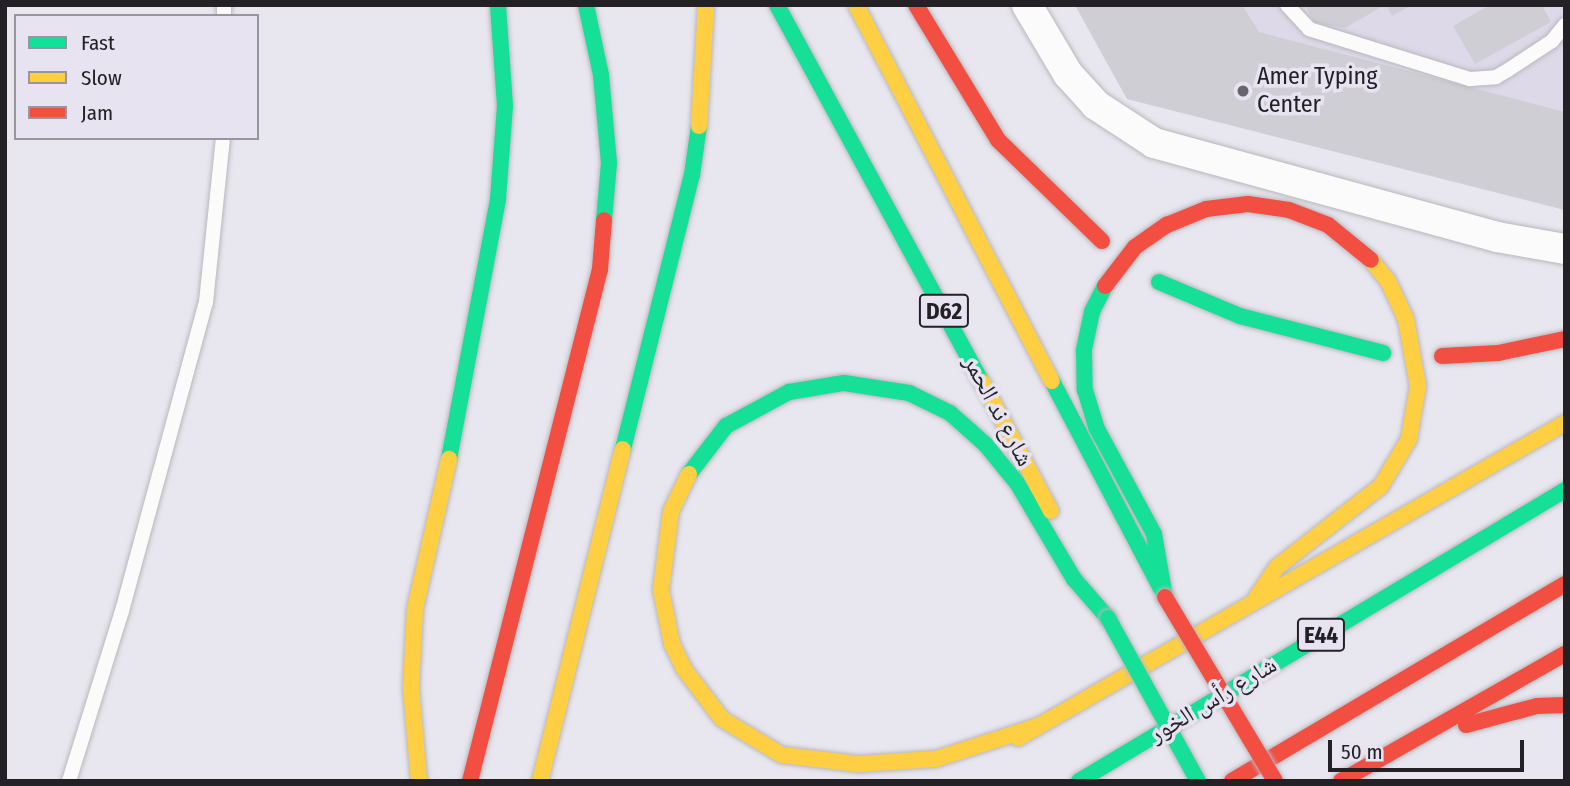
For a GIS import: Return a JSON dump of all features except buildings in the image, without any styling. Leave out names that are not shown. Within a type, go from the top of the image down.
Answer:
[{"type":"main road","points":[[419,781],[411,688],[415,609],[491,245],[505,106],[498,5]]},
{"type":"main road","points":[[470,781],[588,328],[609,208],[609,163],[600,75],[586,5]]},
{"type":"main road","points":[[540,781],[692,175],[701,110],[706,5]]},
{"type":"main road","name":"شارع ند الحمر","points":[[777,5],[831,97],[1108,618],[1198,781]]},
{"type":"main road","name":"D62","points":[[856,5],[1165,597],[1275,781]]},
{"type":"main road","points":[[916,5],[998,141],[1102,241]]},
{"type":"main road","points":[[1165,597],[1154,534],[1096,428],[1085,390],[1084,351],[1092,312],[1110,277],[1135,247],[1167,225],[1193,214],[1248,204],[1289,210],[1328,225],[1362,249],[1388,281],[1406,319],[1418,386],[1409,439],[1381,486],[1277,567],[1256,598]]},
{"type":"main road","points":[[1159,282],[1240,316],[1383,353]]},
{"type":"main road","points":[[1442,356],[1498,353],[1565,339]]},
{"type":"main road","points":[[1038,726],[990,745],[936,759],[859,764],[782,755],[722,719],[684,669],[672,644],[661,590],[671,511],[694,464],[726,426],[789,392],[844,383],[909,393],[950,413],[985,444],[1017,483],[1074,579],[1108,618]]},
{"type":"main road","points":[[970,767],[1256,598],[1565,423]]},
{"type":"main road","name":"شارع رأس الخور","points":[[1079,781],[1565,490]]},
{"type":"main road","points":[[1232,781],[1565,584]]},
{"type":"main road","points":[[1341,781],[1391,750],[1565,654]]},
{"type":"main road","points":[[1391,750],[1524,710],[1565,705]]},
{"type":"street","points":[[1027,5],[1068,74],[1096,104],[1154,143],[1497,237],[1565,249]]},
{"type":"lane","points":[[1287,5],[1309,29],[1470,79],[1496,77],[1552,41],[1565,25]]},
{"type":"lane","points":[[69,781],[122,611],[206,302],[223,140]]},
{"type":"shaded area","points":[[1075,5],[1565,5],[1565,210],[1127,99]]},
{"type":"traffic: fast","points":[[449,459],[498,199],[505,106],[498,5]]},
{"type":"traffic: fast","points":[[586,5],[601,75],[609,163],[604,220]]},
{"type":"traffic: fast","points":[[777,5],[982,382]]},
{"type":"traffic: fast","points":[[623,449],[692,175],[699,126]]},
{"type":"traffic: fast","points":[[1159,282],[1240,316],[1383,353]]},
{"type":"traffic: fast","points":[[1105,286],[1092,312],[1084,351],[1085,390],[1096,427],[1154,534],[1165,597]]},
{"type":"traffic: fast","points":[[1052,381],[1161,589]]},
{"type":"traffic: fast","points":[[689,474],[726,426],[789,392],[844,383],[909,393],[950,413],[985,444],[1017,483],[1074,579],[1108,618]]},
{"type":"traffic: fast","points":[[1079,781],[1565,490]]},
{"type":"traffic: fast","points":[[1108,618],[1198,781]]},
{"type":"traffic: slow","points":[[699,126],[706,5]]},
{"type":"traffic: slow","points":[[856,5],[1052,381]]},
{"type":"traffic: slow","points":[[1256,598],[1277,567],[1381,486],[1409,439],[1418,386],[1406,319],[1388,281],[1371,260]]},
{"type":"traffic: slow","points":[[982,382],[1051,511]]},
{"type":"traffic: slow","points":[[1018,738],[1565,423]]},
{"type":"traffic: slow","points":[[540,781],[623,449]]},
{"type":"traffic: slow","points":[[419,781],[411,688],[415,609],[449,459]]},
{"type":"traffic: slow","points":[[689,474],[671,511],[661,590],[672,644],[684,669],[722,719],[782,755],[859,764],[936,759],[1038,726]]},
{"type":"traffic: jam","points":[[916,5],[998,140],[1102,241]]},
{"type":"traffic: jam","points":[[1105,286],[1135,247],[1167,225],[1206,209],[1248,204],[1289,210],[1328,225],[1371,260]]},
{"type":"traffic: jam","points":[[470,781],[600,269],[604,220]]},
{"type":"traffic: jam","points":[[1442,356],[1498,353],[1565,339]]},
{"type":"traffic: jam","points":[[1232,781],[1565,584]]},
{"type":"traffic: jam","points":[[1165,597],[1275,781]]},
{"type":"traffic: jam","points":[[1341,781],[1565,654]]},
{"type":"traffic: jam","points":[[1466,725],[1537,706],[1565,705]]},
{"type":"place","name":"Amer Typing Center","points":[[1243,91]]}]
